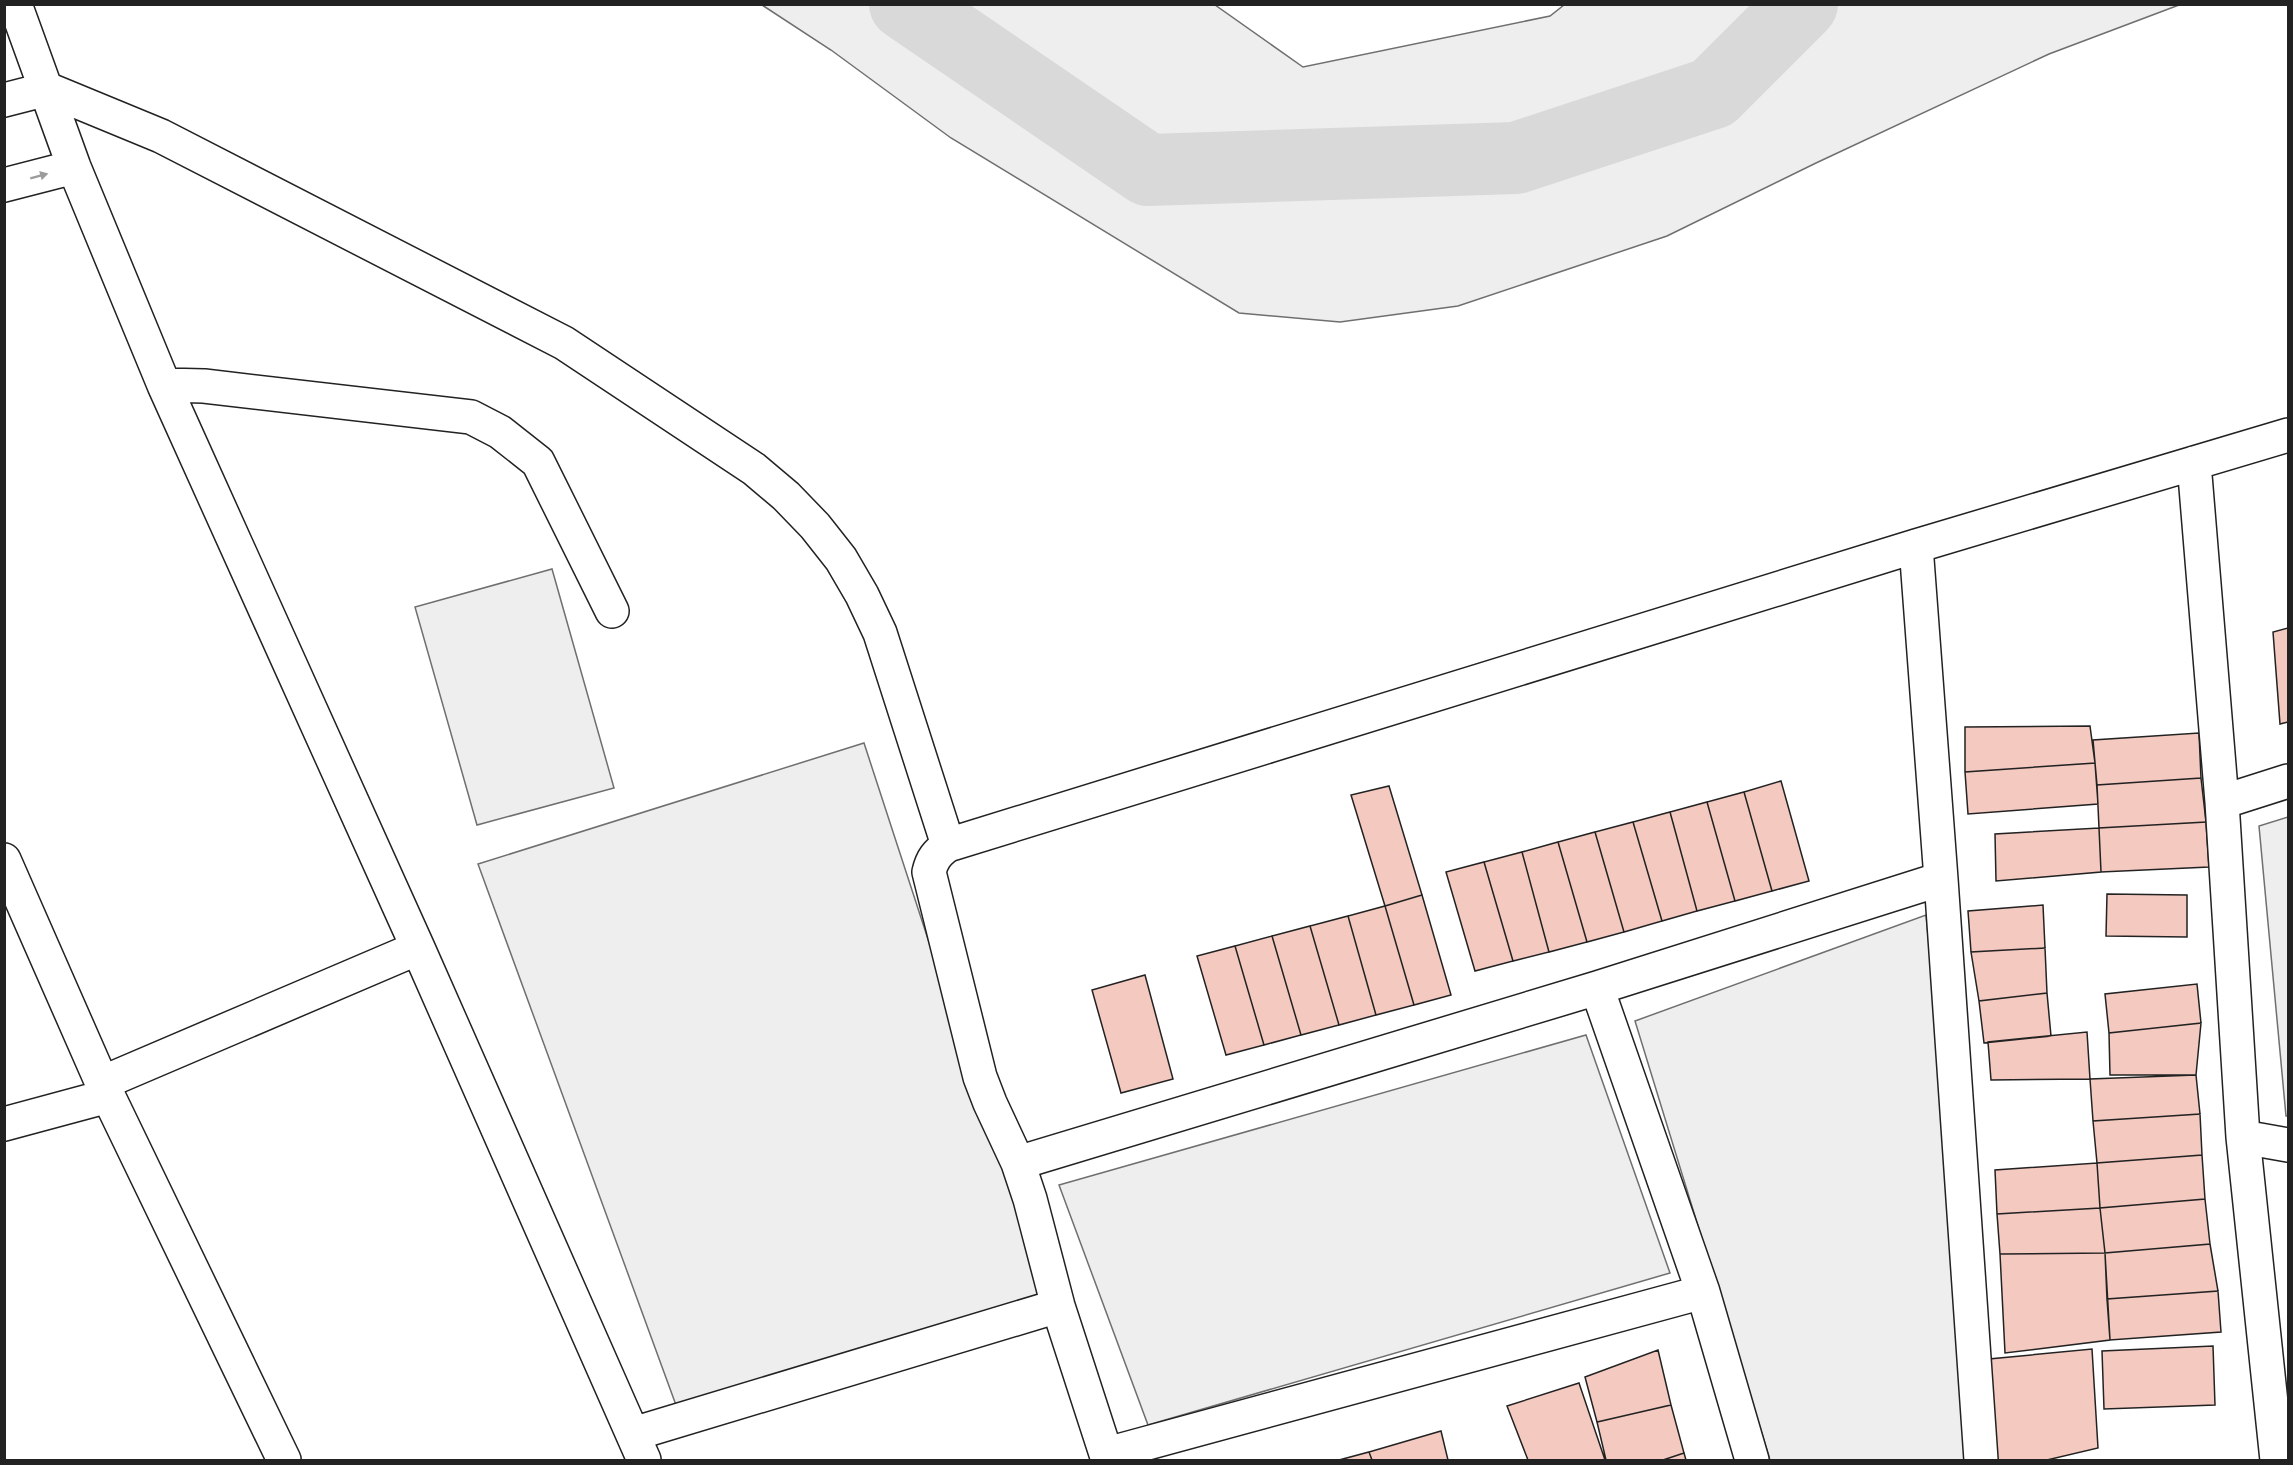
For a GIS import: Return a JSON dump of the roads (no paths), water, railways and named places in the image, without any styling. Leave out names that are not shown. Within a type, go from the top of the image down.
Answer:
[{"type":"street","points":[[15,4],[74,167],[164,385],[418,948],[638,1447],[1058,1306]]},
{"type":"street","points":[[4,100],[46,89],[161,136],[564,343],[754,469],[815,526],[841,559],[862,595],[880,633],[890,662],[948,846]]},
{"type":"street","points":[[4,185],[74,167]]},
{"type":"street","points":[[164,385],[204,386],[471,417],[500,432],[538,462],[612,610]]},
{"type":"street","points":[[1703,1292],[1107,1457],[1058,1306],[1030,1199],[1018,1163],[990,1103],[981,1077],[929,872],[932,861],[938,852],[948,846],[1916,546],[2289,435]]},
{"type":"street","points":[[2194,463],[2222,802],[2243,1137],[2277,1461]]},
{"type":"street","points":[[1916,546],[1981,1461]]},
{"type":"street","points":[[2222,802],[2289,781]]},
{"type":"street","points":[[4,860],[105,1089],[284,1461]]},
{"type":"street","points":[[1018,1163],[1597,988],[1941,879]]},
{"type":"street","points":[[4,1124],[105,1089],[418,948]]},
{"type":"street","points":[[1597,988],[1703,1292],[1752,1461]]},
{"type":"street","points":[[2243,1137],[2289,1145]]},
{"type":"waterway","points":[[905,4],[1148,170],[1516,158],[1713,93],[1802,4]]}]
